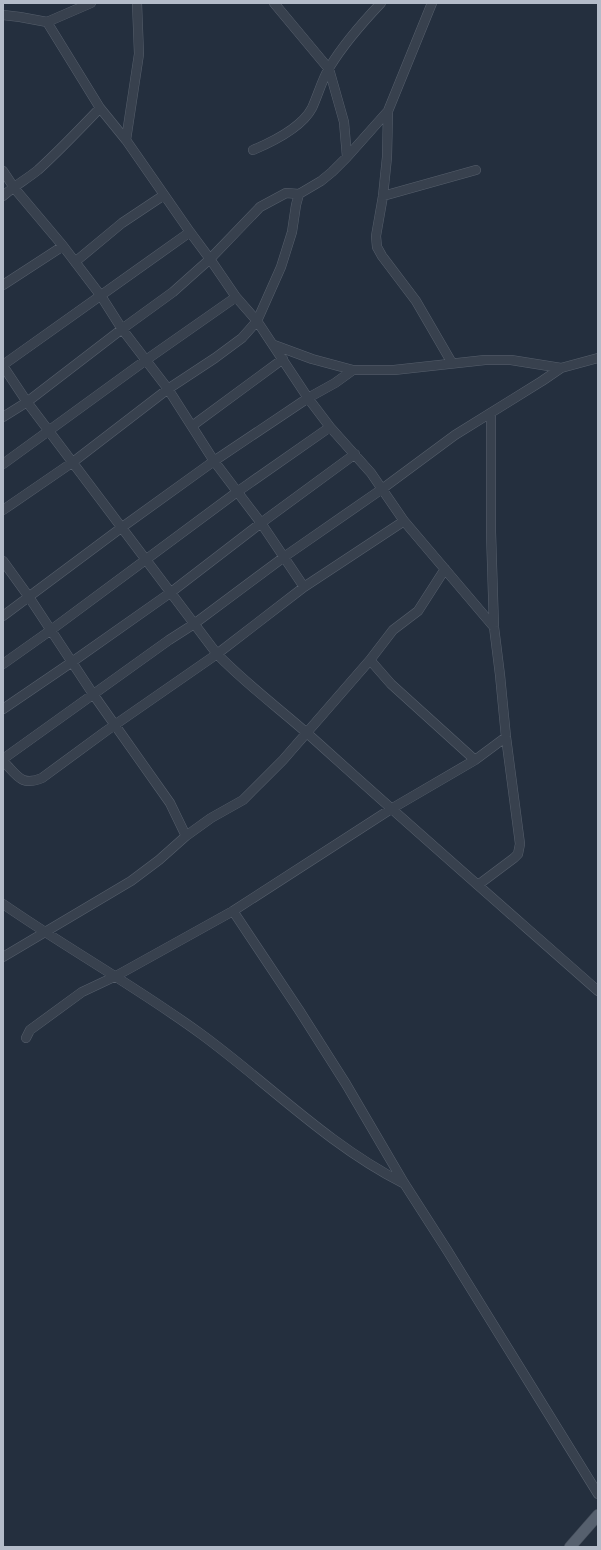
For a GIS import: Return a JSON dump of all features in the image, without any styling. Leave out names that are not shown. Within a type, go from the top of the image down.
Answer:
[{"type":"main road","points":[[570,1547],[598,1515]]},
{"type":"street","points":[[3,15],[47,22],[91,3]]},
{"type":"street","points":[[126,140],[139,54],[137,3]]},
{"type":"street","points":[[274,3],[329,69],[344,122],[348,158]]},
{"type":"street","points":[[253,150],[271,142],[304,120],[312,108],[329,69],[358,28],[381,3]]},
{"type":"street","points":[[3,417],[28,402],[122,329],[173,292],[210,258],[260,207],[286,193],[299,194],[321,181],[348,158],[388,111],[432,3]]},
{"type":"street","points":[[47,22],[100,108],[126,140],[236,297],[257,321],[308,398],[330,427],[355,454],[382,488],[404,521],[494,627]]},
{"type":"street","points":[[3,196],[13,186],[37,171],[100,108]]},
{"type":"street","points":[[388,111],[387,157],[383,196],[376,236],[377,246],[382,256],[416,301],[452,363]]},
{"type":"street","points":[[3,170],[13,186],[63,246],[101,296],[122,329],[168,389],[214,461],[284,556],[304,587]]},
{"type":"street","points":[[383,196],[476,170]]},
{"type":"street","points":[[3,510],[73,462],[168,389],[242,338],[257,321],[287,251],[299,194]]},
{"type":"street","points":[[74,262],[122,223],[164,195]]},
{"type":"street","points":[[190,232],[3,365],[49,431],[217,654],[231,668],[306,732],[391,809],[598,991]]},
{"type":"street","points":[[3,285],[63,246]]},
{"type":"street","points":[[3,464],[146,360],[236,297]]},
{"type":"street","points":[[274,345],[312,359],[353,370],[394,370],[485,360],[511,360],[560,368]]},
{"type":"street","points":[[404,521],[304,587],[217,654],[42,778],[33,782],[22,780],[3,760],[93,694],[194,624],[284,556],[455,435],[491,414],[560,368],[598,358]]},
{"type":"street","points":[[192,426],[283,359]]},
{"type":"street","points":[[3,616],[214,461],[308,398],[335,384],[353,370]]},
{"type":"street","points":[[478,886],[514,858],[519,850],[520,844],[494,627],[490,524],[491,414]]},
{"type":"street","points":[[3,664],[237,492],[330,427]]},
{"type":"street","points":[[3,709],[170,593],[260,523],[355,454]]},
{"type":"street","points":[[3,562],[29,597],[93,694],[170,803],[186,836]]},
{"type":"street","points":[[3,957],[131,881],[159,860],[186,836],[211,818],[243,800],[278,765],[370,660],[393,630],[418,611],[445,569]]},
{"type":"street","points":[[370,660],[391,684],[475,760]]},
{"type":"street","points":[[26,1038],[30,1030],[82,992],[116,976],[233,911],[391,809],[475,760],[506,737]]},
{"type":"street","points":[[3,904],[116,976],[200,1034],[353,1153],[380,1171],[404,1183]]},
{"type":"street","points":[[233,911],[342,1077],[404,1183],[598,1494]]}]
